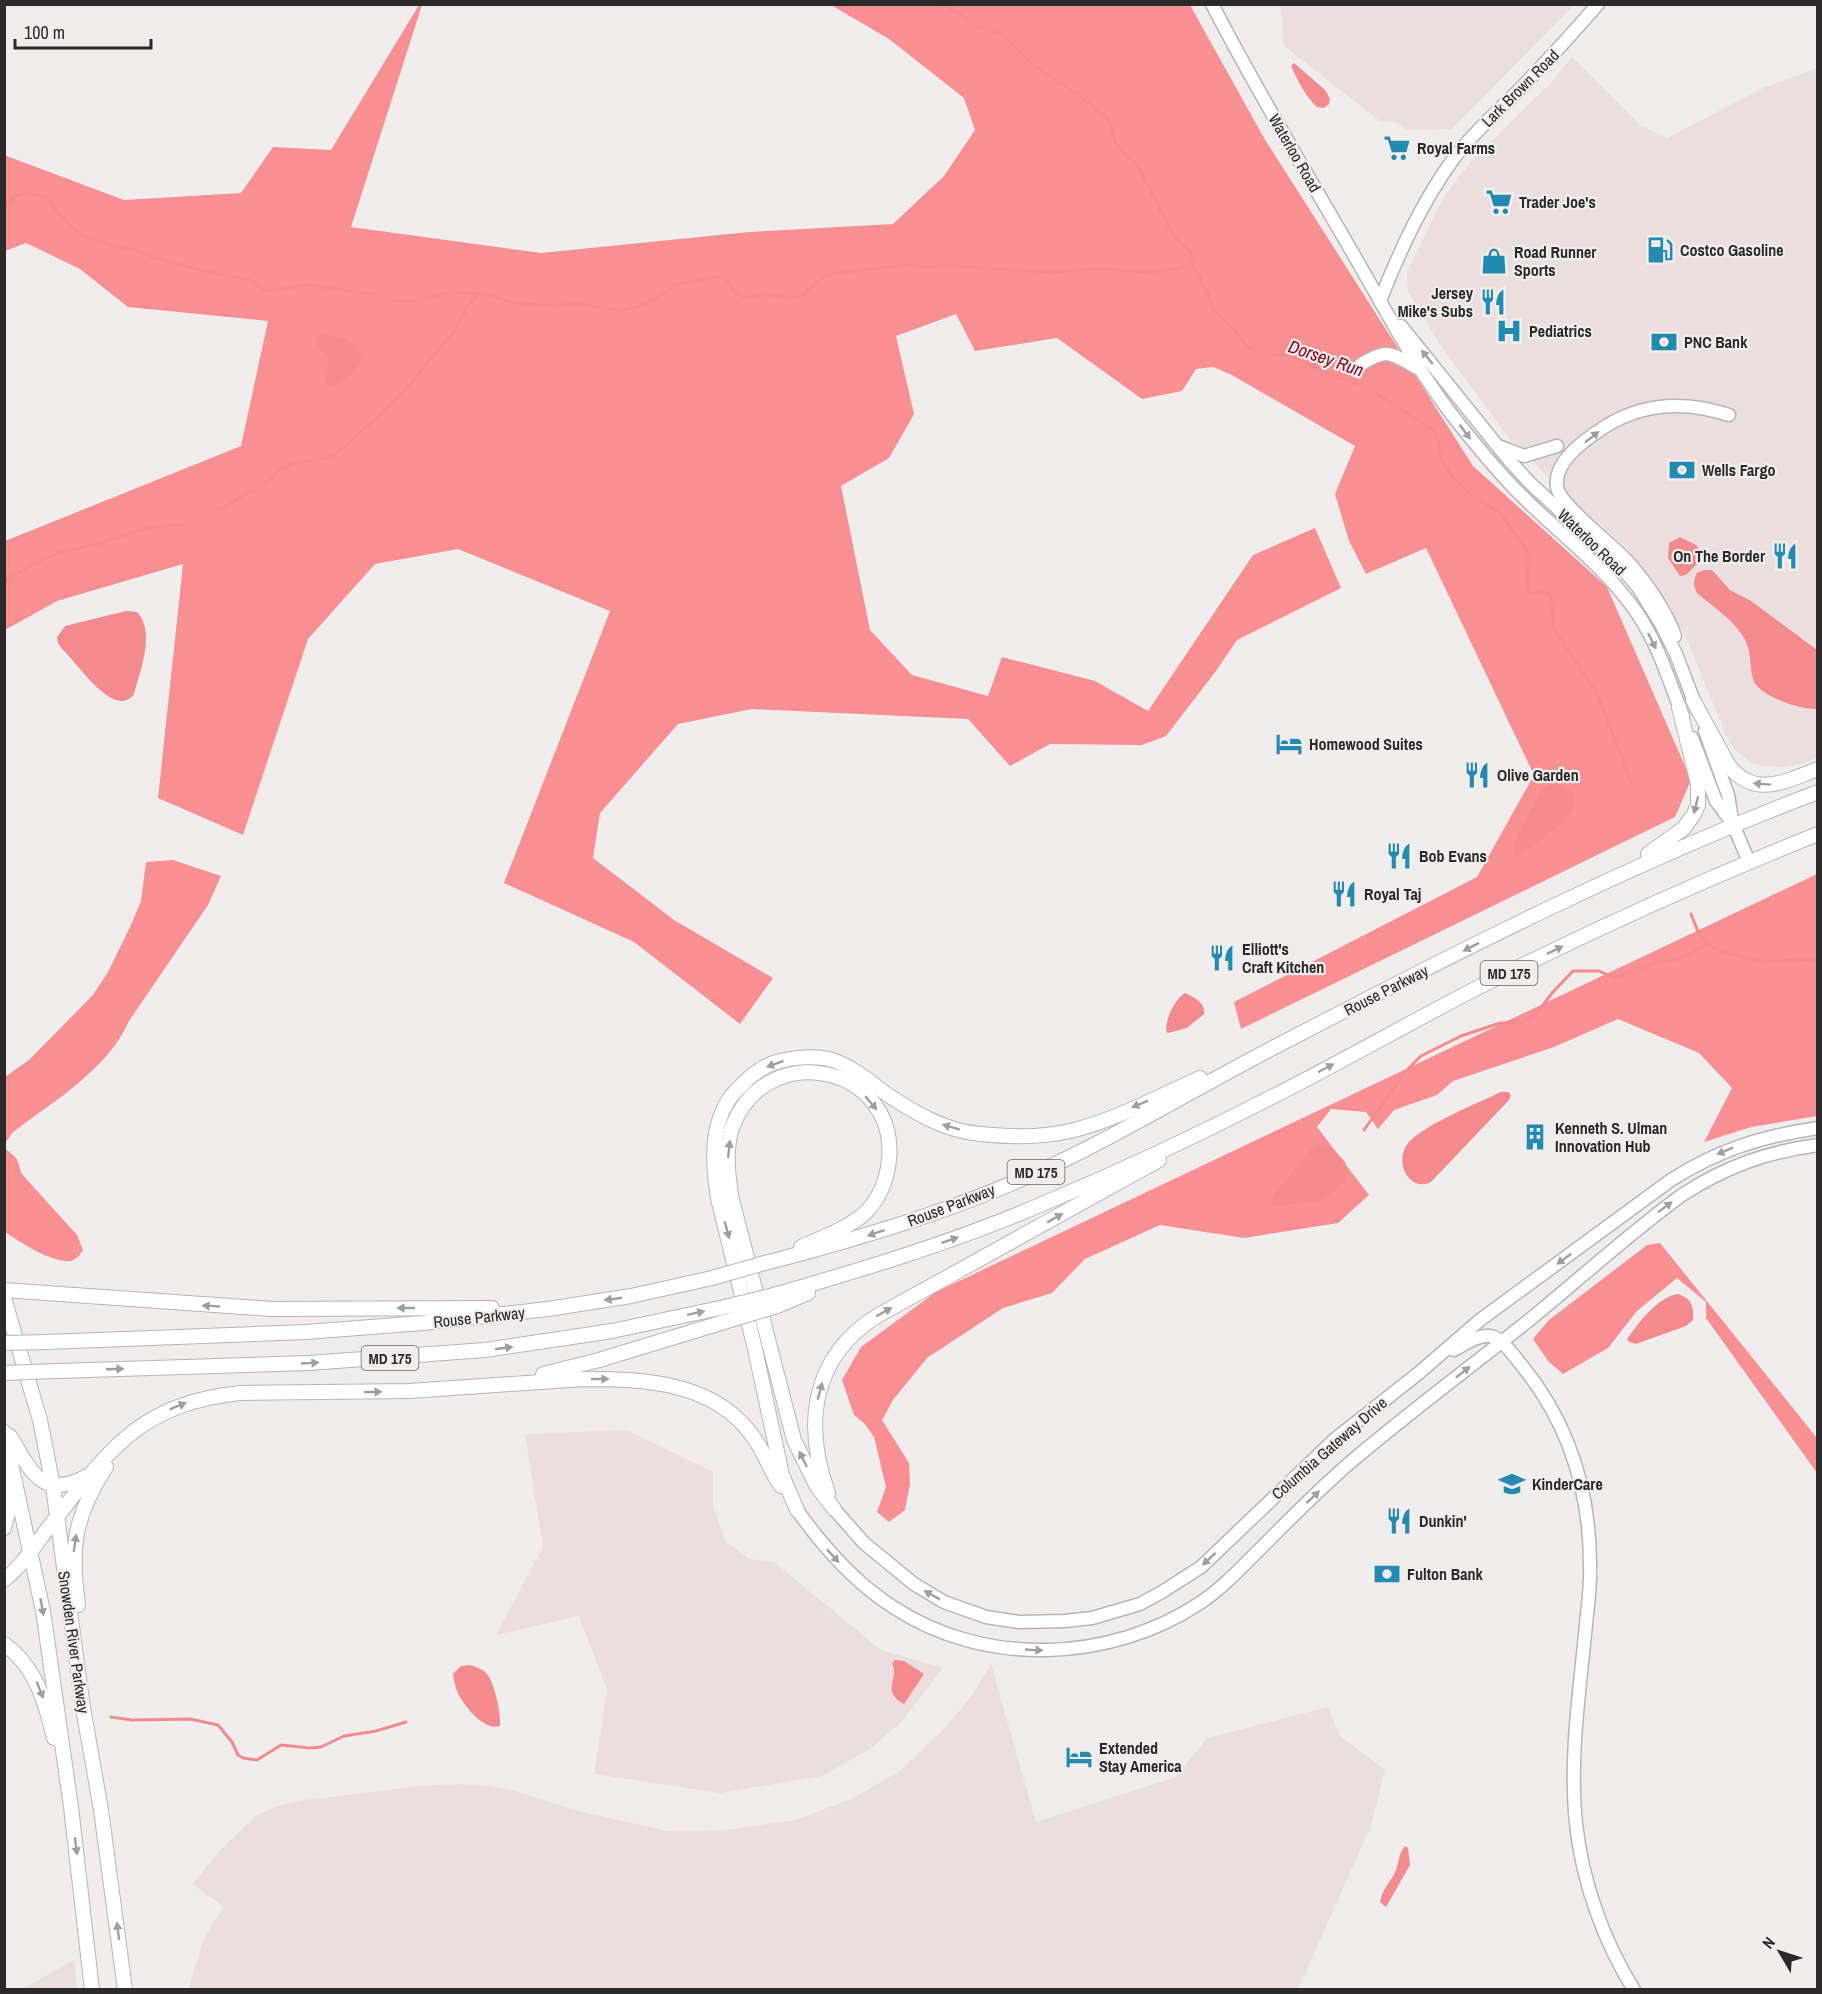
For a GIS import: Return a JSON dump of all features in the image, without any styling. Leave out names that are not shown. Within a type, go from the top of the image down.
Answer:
[{"type":"main road","points":[[1694,700],[1729,766],[1745,780],[1763,786],[1776,784],[1818,769]]},
{"type":"main road","points":[[1618,875],[1684,828],[1695,814],[1698,805],[1698,784],[1679,707]]},
{"type":"main road","name":"Rouse Parkway","points":[[4,1343],[318,1331],[423,1323],[549,1309],[631,1296],[712,1278],[855,1240],[958,1204],[1081,1152],[1289,1039],[1555,904],[1733,824],[1818,792]]},
{"type":"main road","name":"Rouse Parkway","points":[[4,1373],[309,1363],[486,1350],[722,1315],[775,1300],[973,1232],[1038,1206],[1275,1096],[1480,987],[1749,862],[1818,834]]},
{"type":"main road","points":[[797,1510],[782,1475],[753,1337],[715,1179],[714,1146],[719,1120],[728,1101],[746,1080],[775,1062],[805,1058],[834,1061],[860,1074],[907,1108],[946,1126],[976,1134],[1046,1135],[1071,1131],[1098,1122],[1289,1039]]},
{"type":"main road","points":[[765,1263],[852,1223],[873,1203],[885,1181],[890,1151],[885,1125],[870,1100],[852,1084],[841,1078],[810,1071],[779,1077],[767,1084],[748,1100],[739,1113],[732,1129],[728,1155],[731,1196],[794,1440],[816,1485],[834,1509]]},
{"type":"main road","points":[[834,1509],[818,1458],[814,1422],[821,1383],[829,1365],[852,1335],[877,1316],[1275,1096]]},
{"type":"main road","points":[[4,1290],[272,1309],[549,1309]]},
{"type":"main road","name":"Snowden River Parkway","points":[[4,1298],[40,1420],[53,1486],[125,1989]]},
{"type":"main road","points":[[479,1386],[588,1363],[722,1315]]},
{"type":"main road","points":[[4,1580],[31,1550],[91,1474],[144,1422],[187,1402],[240,1393],[410,1391],[613,1379],[661,1383],[698,1393],[724,1408],[741,1422],[754,1438],[776,1479],[797,1510]]},
{"type":"main road","points":[[4,1427],[31,1471],[42,1482],[53,1486],[68,1484],[91,1474]]},
{"type":"main road","name":"Snowden River Parkway","points":[[4,1432],[31,1550],[51,1666],[71,1808],[92,1989]]},
{"type":"main road","points":[[101,1810],[92,1707],[73,1561],[77,1531],[86,1502],[128,1436]]},
{"type":"main road","points":[[4,1445],[9,1497],[9,1509],[4,1528]]},
{"type":"main road","points":[[4,1644],[20,1657],[39,1686],[48,1712],[71,1808]]},
{"type":"street","name":"Waterloo Road","points":[[1212,4],[1251,78],[1419,369],[1472,441],[1495,468],[1593,562],[1625,596],[1638,614],[1653,643],[1716,801],[1733,824]]},
{"type":"street","name":"Lark Brown Road","points":[[1380,301],[1411,228],[1427,198],[1455,157],[1490,118],[1550,59],[1598,4]]},
{"type":"street","name":"Waterloo Road","points":[[1380,301],[1495,444],[1531,484],[1621,567],[1638,587],[1661,624],[1694,700],[1728,795],[1733,824],[1749,862]]},
{"type":"street","points":[[1360,365],[1376,355],[1388,353],[1419,369]]},
{"type":"street","points":[[1687,684],[1680,652],[1669,620],[1658,602],[1628,561],[1565,502],[1557,488],[1558,475],[1567,460],[1585,442],[1626,416],[1647,409],[1681,405],[1699,406],[1729,415]]},
{"type":"street","points":[[1495,444],[1524,456],[1557,446]]},
{"type":"street","name":"Columbia Gateway Drive","points":[[834,1509],[864,1543],[894,1570],[944,1602],[986,1617],[1019,1622],[1065,1621],[1103,1615],[1147,1600],[1201,1567],[1334,1440],[1420,1372],[1480,1320],[1685,1171],[1744,1143],[1781,1133],[1818,1128]]},
{"type":"street","name":"Columbia Gateway Drive","points":[[797,1510],[825,1548],[856,1580],[894,1608],[933,1629],[976,1642],[1011,1649],[1071,1649],[1127,1637],[1161,1624],[1218,1589],[1353,1461],[1662,1210],[1703,1181],[1725,1170],[1784,1149],[1818,1145]]},
{"type":"street","points":[[1420,1372],[1479,1336],[1493,1336],[1502,1342],[1538,1388],[1564,1431],[1584,1494],[1591,1567],[1574,1756],[1576,1824],[1589,1891],[1614,1954],[1634,1989]]},
{"type":"shaded area","points":[[1280,4],[1574,5],[1452,129],[1407,130],[1394,122],[1381,122],[1284,46]]},
{"type":"shaded area","points":[[419,5],[422,5],[351,227],[541,253],[749,232],[893,224],[944,176],[975,130],[964,98],[889,39],[831,5],[1190,5],[1264,138],[1473,466],[1607,587],[1691,780],[1675,817],[1241,1029],[1234,1002],[1477,877],[1534,775],[1426,548],[1366,574],[1349,541],[1335,494],[1355,446],[1230,374],[1213,367],[1196,369],[1182,391],[1142,399],[1057,338],[975,351],[956,314],[896,336],[914,414],[889,458],[841,486],[870,630],[912,675],[988,696],[1002,657],[1095,681],[1148,711],[1253,555],[1315,528],[1341,588],[1237,640],[1166,736],[1142,745],[1050,744],[1010,766],[968,719],[752,709],[678,724],[600,813],[593,858],[674,920],[773,978],[740,1024],[634,942],[504,883],[610,611],[458,549],[375,564],[308,639],[243,835],[158,798],[183,564],[57,601],[5,630],[5,541],[241,446],[268,321],[128,307],[80,269],[26,243],[5,251],[4,155],[124,200],[241,193],[273,147],[331,150]]},
{"type":"shaded area","points":[[1572,57],[1640,125],[1667,138],[1763,88],[1817,68],[1817,758],[1805,763],[1785,767],[1760,766],[1750,762],[1734,749],[1726,735],[1688,642],[1657,586],[1625,546],[1568,497],[1511,441],[1441,346],[1408,292],[1407,272],[1441,202],[1480,152],[1551,83]]},
{"type":"shaded area","points":[[1294,63],[1325,90],[1330,99],[1329,104],[1324,108],[1317,107],[1305,93],[1291,66]]},
{"type":"shaded area","points":[[320,334],[339,337],[350,342],[363,356],[351,375],[332,387],[327,385],[325,379],[329,359],[317,345],[316,339]]},
{"type":"shaded area","points":[[1680,537],[1696,545],[1700,551],[1698,563],[1686,575],[1680,576],[1668,558],[1669,543]]},
{"type":"shaded area","points":[[1704,570],[1712,570],[1730,590],[1751,601],[1817,650],[1817,709],[1781,701],[1757,685],[1753,679],[1744,638],[1729,619],[1697,593],[1694,583],[1696,576]]},
{"type":"shaded area","points":[[126,611],[137,612],[143,620],[145,652],[134,694],[126,700],[116,700],[106,695],[86,676],[62,649],[57,637],[65,626]]},
{"type":"shaded area","points":[[1554,783],[1573,792],[1574,804],[1571,813],[1542,839],[1519,854],[1515,853],[1513,850],[1517,836],[1539,794],[1544,787]]},
{"type":"shaded area","points":[[173,860],[221,876],[208,905],[108,1054],[78,1083],[13,1132],[5,1148],[5,1077],[29,1060],[93,995],[108,972],[141,901],[146,862]]},
{"type":"shaded area","points":[[1817,874],[1817,1116],[1751,1127],[1704,1142],[1732,1088],[1699,1053],[1618,1019],[1554,1047],[1453,1081],[1437,1095],[1394,1110],[1378,1129],[1366,1112],[1331,1109],[1317,1127],[1369,1195],[1338,1223],[1244,1238],[1160,1225],[1085,1259],[1052,1293],[1003,1308],[927,1358],[893,1400],[882,1420],[909,1463],[910,1484],[905,1510],[889,1522],[877,1512],[886,1487],[874,1437],[864,1423],[854,1415],[842,1380],[861,1347],[936,1292]]},
{"type":"shaded area","points":[[1185,993],[1201,1004],[1204,1014],[1187,1028],[1168,1033],[1166,1026],[1171,1010]]},
{"type":"shaded area","points":[[1501,1092],[1508,1092],[1511,1095],[1509,1100],[1431,1182],[1415,1183],[1410,1179],[1405,1172],[1402,1157],[1410,1141],[1440,1121]]},
{"type":"shaded area","points":[[1320,1143],[1332,1148],[1345,1162],[1348,1172],[1345,1181],[1321,1201],[1273,1206],[1271,1201],[1274,1195],[1314,1146]]},
{"type":"shaded area","points":[[5,1148],[16,1158],[21,1173],[77,1235],[83,1250],[75,1259],[69,1261],[53,1258],[36,1251],[5,1232]]},
{"type":"shaded area","points":[[1660,1243],[1817,1438],[1817,1473],[1706,1318],[1706,1302],[1677,1278],[1637,1311],[1608,1348],[1563,1374],[1548,1361],[1533,1339],[1549,1320],[1647,1245]]},
{"type":"shaded area","points":[[1678,1294],[1691,1303],[1693,1320],[1686,1326],[1636,1344],[1629,1342],[1627,1339],[1650,1310],[1663,1300]]},
{"type":"shaded area","points":[[627,1430],[713,1472],[713,1505],[725,1541],[749,1559],[774,1562],[881,1650],[943,1668],[904,1719],[872,1748],[822,1776],[720,1793],[594,1774],[607,1690],[579,1616],[496,1635],[543,1547],[525,1434]]},
{"type":"shaded area","points":[[895,1660],[904,1661],[924,1674],[904,1704],[897,1699],[892,1690],[894,1669],[892,1663]]},
{"type":"shaded area","points":[[991,1664],[1036,1822],[1176,1777],[1207,1738],[1328,1707],[1339,1735],[1385,1770],[1371,1826],[1298,1989],[188,1989],[203,1942],[211,1925],[224,1907],[192,1884],[227,1843],[257,1815],[277,1806],[305,1800],[420,1786],[462,1784],[515,1791],[578,1811],[668,1831],[733,1829],[795,1820],[851,1799],[900,1771],[944,1729],[973,1694]]},
{"type":"shaded area","points":[[470,1665],[484,1671],[493,1685],[500,1714],[500,1726],[494,1727],[483,1722],[472,1713],[459,1695],[453,1674],[461,1666]]},
{"type":"shaded area","points":[[1405,1846],[1408,1848],[1410,1865],[1386,1907],[1380,1902],[1381,1897],[1396,1870],[1400,1854]]},
{"type":"shaded area","points":[[74,1960],[77,1989],[22,1989]]},
{"type":"waterway","name":"Dorsey Run","points":[[942,4],[980,27],[1002,35],[1034,66],[1080,96],[1109,120],[1116,143],[1136,163],[1176,239],[1190,252],[1213,310],[1247,345],[1266,356],[1287,354],[1337,377],[1367,387],[1431,429],[1438,440],[1442,459],[1451,476],[1470,494],[1500,513],[1524,546],[1528,554],[1527,583],[1530,591],[1549,594],[1552,601],[1554,629],[1596,692],[1632,784]]},
{"type":"waterway","points":[[4,205],[15,196],[25,193],[43,196],[82,235],[114,246],[136,250],[155,258],[251,280],[265,290],[308,285],[373,294],[383,299],[410,302],[451,292],[488,294],[510,302],[524,304],[557,306],[575,303],[623,311],[648,303],[678,284],[721,277],[728,281],[734,291],[741,296],[751,298],[763,294],[790,298],[800,297],[829,274],[905,265],[1051,272],[1100,269],[1148,272],[1177,269],[1193,264]]},
{"type":"waterway","points":[[4,582],[37,562],[61,552],[97,544],[150,527],[189,524],[203,519],[264,484],[284,467],[336,454],[410,384],[456,329],[467,308],[479,295]]},
{"type":"waterway","name":"Dorsey Run","points":[[1691,914],[1699,934],[1718,950],[1761,962],[1818,959]]},
{"type":"waterway","points":[[1364,1130],[1406,1071],[1421,1056],[1461,1036],[1500,1023],[1524,1022],[1536,1014],[1573,971],[1599,971],[1615,978],[1654,963],[1688,955],[1707,943]]},
{"type":"waterway","points":[[111,1717],[132,1720],[190,1719],[218,1725],[232,1742],[238,1755],[257,1760],[281,1745],[321,1747],[344,1736],[376,1731],[406,1722]]},
{"type":"place","name":"Royal Farms","points":[[1397,148]]},
{"type":"place","name":"Trader Joe's","points":[[1499,202]]},
{"type":"place","name":"Costco Gasoline","points":[[1660,250]]},
{"type":"place","name":"Road Runner Sports","points":[[1494,261]]},
{"type":"place","name":"Jersey Mike's Subs","points":[[1493,302]]},
{"type":"place","name":"Pediatrics","points":[[1509,331]]},
{"type":"place","name":"PNC Bank","points":[[1664,342]]},
{"type":"place","name":"Wells Fargo","points":[[1682,470]]},
{"type":"place","name":"On The Border","points":[[1785,556]]},
{"type":"place","name":"Homewood Suites","points":[[1289,744]]},
{"type":"place","name":"Olive Garden","points":[[1477,775]]},
{"type":"place","name":"Bob Evans","points":[[1399,856]]},
{"type":"place","name":"Royal Taj","points":[[1344,894]]},
{"type":"place","name":"Elliott's Craft Kitchen","points":[[1222,958]]},
{"type":"place","name":"Kenneth S. Ulman Innovation Hub","points":[[1535,1137]]},
{"type":"place","name":"KinderCare","points":[[1512,1484]]},
{"type":"place","name":"Dunkin'","points":[[1399,1521]]},
{"type":"place","name":"Fulton Bank","points":[[1387,1574]]},
{"type":"place","name":"Extended Stay America","points":[[1079,1757]]}]
